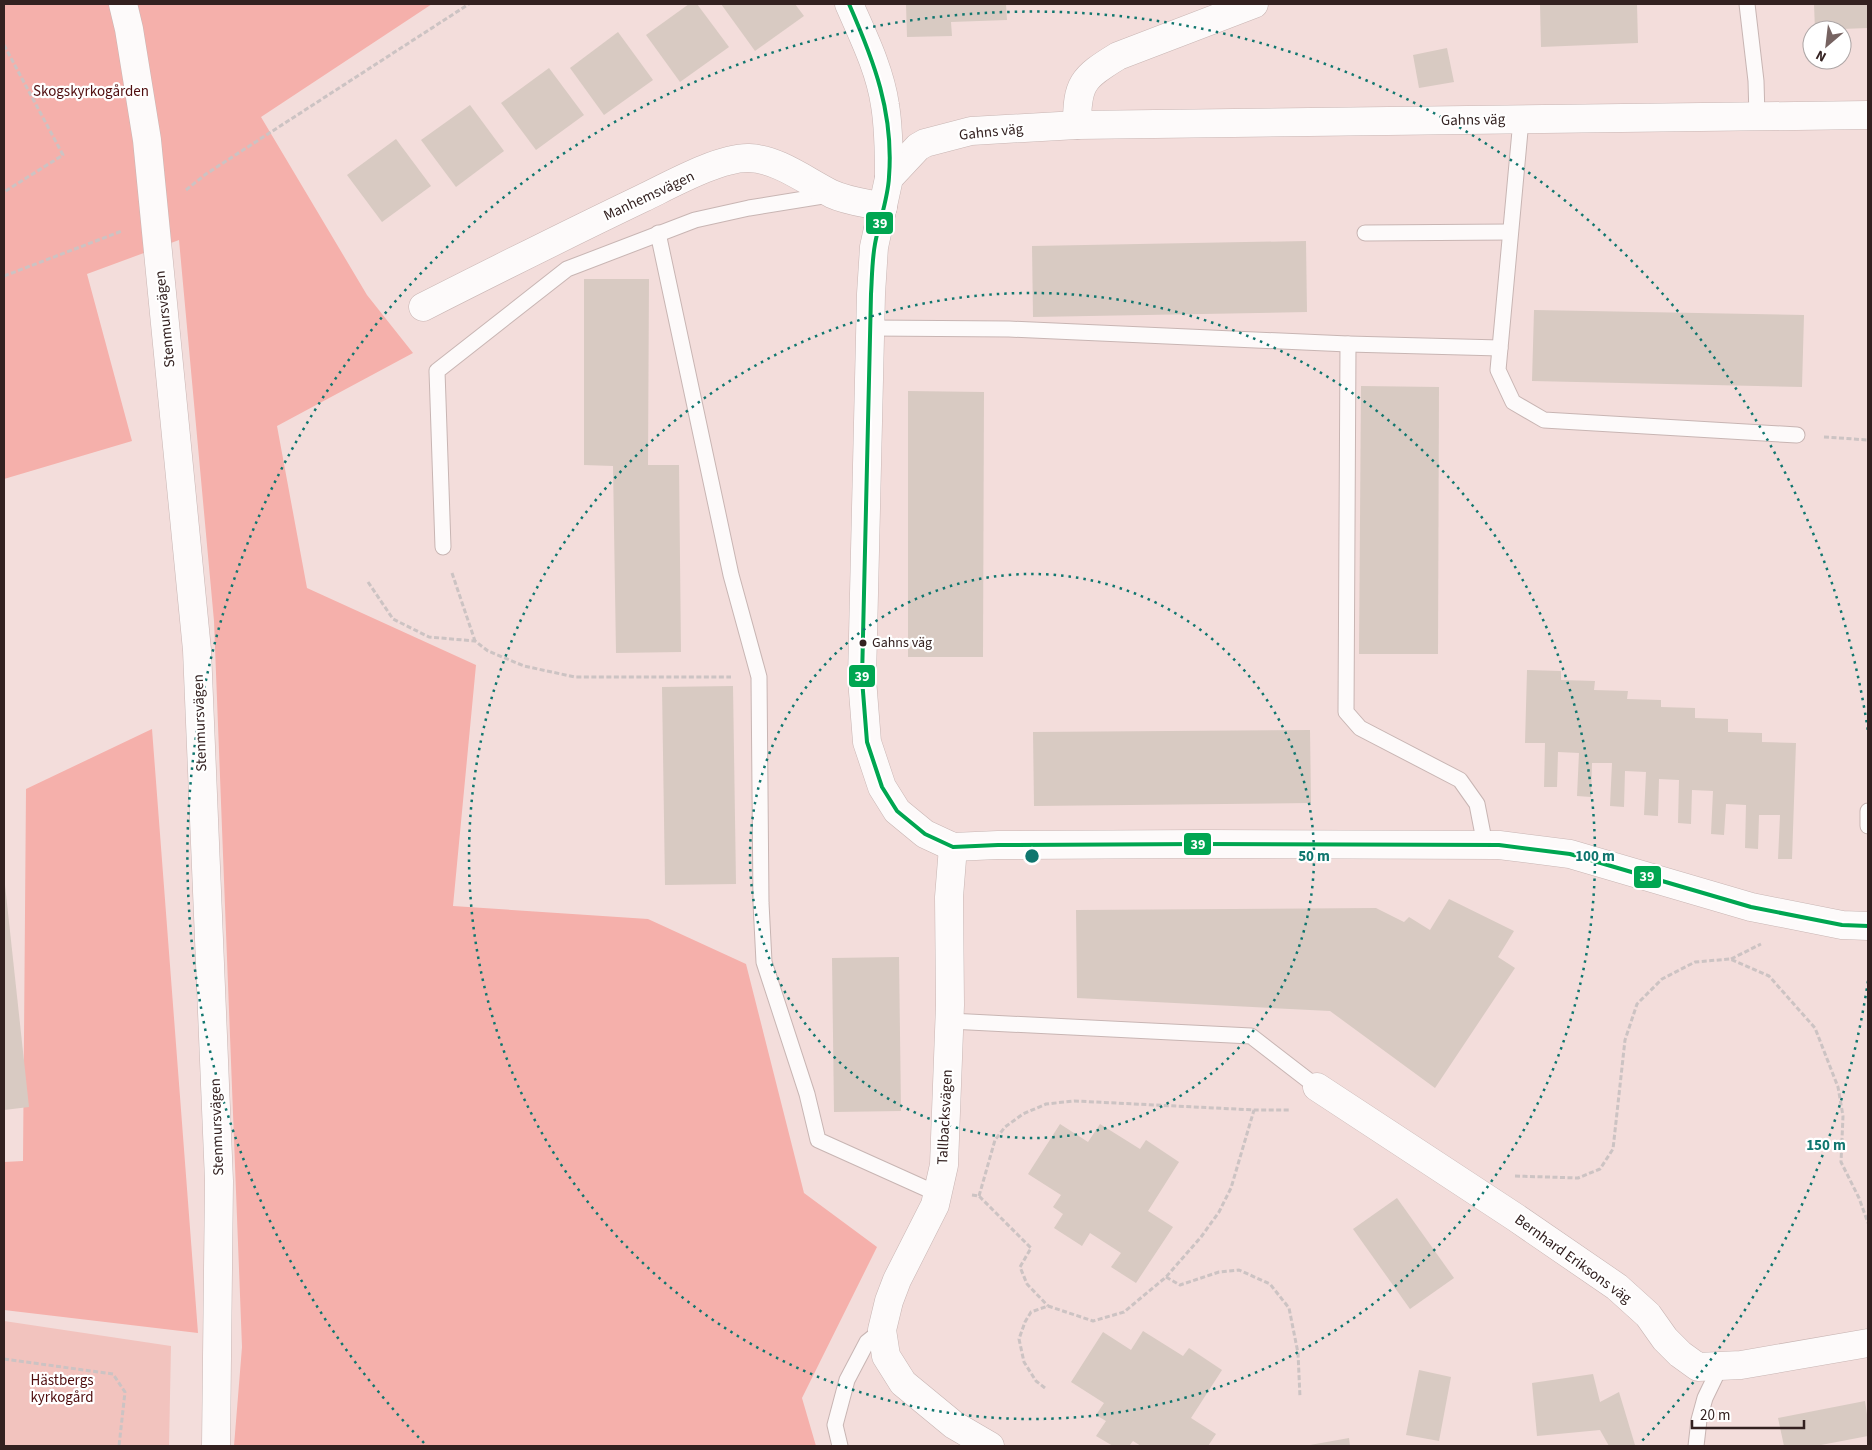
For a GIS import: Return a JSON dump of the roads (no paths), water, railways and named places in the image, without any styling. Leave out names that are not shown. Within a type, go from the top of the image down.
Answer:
[{"type":"street","name":"Stenmursvägen","points":[[122,4],[129,29],[147,140],[197,650],[219,1181],[216,1446]]},
{"type":"street","points":[[849,4],[864,37],[882,90],[888,137],[889,178],[874,247],[870,328],[862,679],[867,742],[882,787],[896,811],[925,834],[953,847],[1203,844],[1485,845],[1570,854],[1751,907],[1842,926],[1868,926]]},
{"type":"street","points":[[1077,125],[1077,100],[1081,87],[1090,76],[1106,63],[1118,56],[1254,4]]},
{"type":"street","name":"Gahns väg","points":[[889,178],[918,147],[925,143],[971,130],[1077,125],[1868,115]]},
{"type":"street","name":"Manhemsvägen","points":[[423,307],[678,181],[736,159],[763,160],[785,169],[834,195],[883,207]]},
{"type":"street","name":"Tallbacksvägen","points":[[953,847],[949,897],[950,1021],[944,1165],[935,1205],[897,1280],[889,1301],[882,1330],[886,1356],[903,1383],[954,1425],[990,1446]]},
{"type":"street","name":"Bernhard Eriksons väg","points":[[1317,1087],[1499,1206],[1617,1287],[1648,1315],[1665,1339],[1698,1367],[1741,1365],[1868,1343]]},
{"type":"lane","points":[[1746,4],[1756,81],[1757,117]]},
{"type":"lane","points":[[1520,120],[1498,370],[1513,402],[1544,420],[1797,435]]},
{"type":"lane","points":[[443,547],[437,371],[567,269],[695,220],[749,208],[834,195]]},
{"type":"lane","points":[[1365,233],[1510,232]]},
{"type":"lane","points":[[658,233],[731,575],[759,677],[761,902],[764,962],[807,1094],[818,1140],[938,1194]]},
{"type":"lane","points":[[870,328],[1009,329],[1348,344],[1500,348]]},
{"type":"lane","points":[[1348,344],[1346,712],[1360,728],[1460,780],[1477,804],[1485,845]]},
{"type":"lane","points":[[1868,810],[1868,826]]},
{"type":"lane","points":[[950,1021],[1251,1036],[1317,1087]]},
{"type":"lane","points":[[840,1446],[835,1425],[847,1380],[867,1342],[882,1330]]},
{"type":"lane","points":[[1696,1446],[1699,1420],[1705,1398],[1720,1366]]},
{"type":"place","name":"Gahns väg","points":[[863,643]]},
{"type":"park label","name":"Skogskyrkogården","points":[[91,91]]},
{"type":"park label","name":"Hästbergs kyrkogård","points":[[62,1388]]}]
